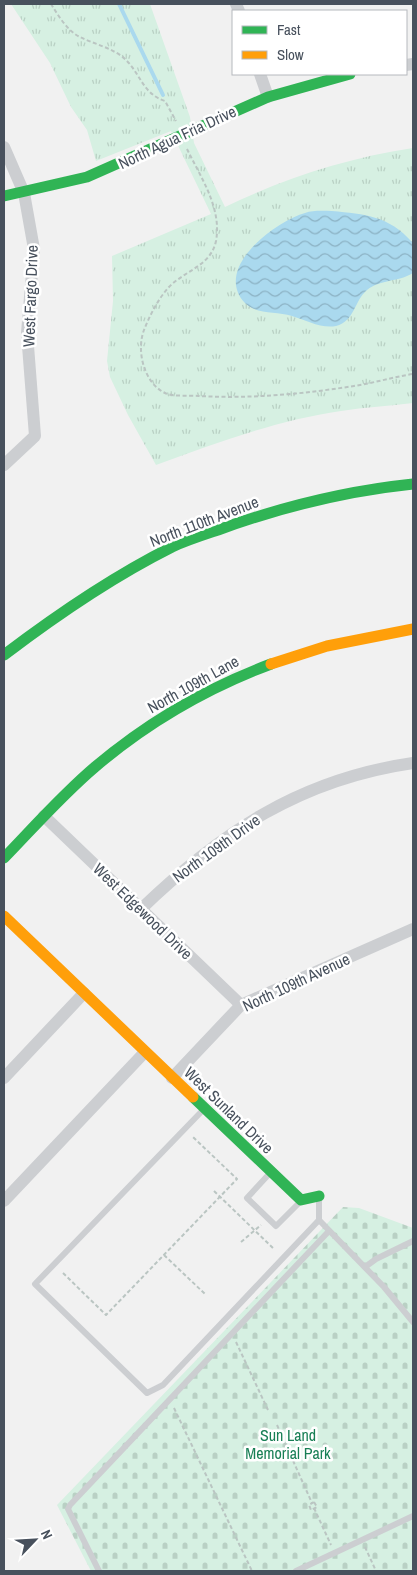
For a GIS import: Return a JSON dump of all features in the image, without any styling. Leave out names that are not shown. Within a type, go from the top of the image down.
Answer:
[{"type":"street","points":[[260,75],[268,97]]},
{"type":"street","name":"North Agua Fria Drive","points":[[4,196],[24,193],[86,177],[120,164],[268,97],[346,75]]},
{"type":"street","name":"West Fargo Drive","points":[[4,147],[24,193],[34,249],[27,333],[36,436],[4,465]]},
{"type":"street","name":"North 110th Avenue","points":[[4,656],[58,614],[174,546],[262,514],[367,489],[413,484]]},
{"type":"street","name":"North 109th Lane","points":[[4,858],[44,816],[111,755],[166,715],[227,680],[293,654],[366,635],[413,629]]},
{"type":"street","name":"North 109th Drive","points":[[141,909],[182,869],[239,827],[285,801],[335,782],[393,766],[413,763]]},
{"type":"street","name":"West Edgewood Drive","points":[[44,816],[241,1005]]},
{"type":"street","name":"West Sunland Drive","points":[[4,916],[144,1053],[301,1200]]},
{"type":"street","name":"North 109th Avenue","points":[[172,1078],[241,1005],[413,929]]},
{"type":"street","points":[[4,1078],[84,993]]},
{"type":"street","points":[[4,1201],[144,1053]]},
{"type":"street","points":[[301,1200],[318,1196]]},
{"type":"lane","points":[[204,1109],[35,1284],[147,1393],[163,1385],[319,1220]]},
{"type":"lane","points":[[271,1172],[247,1198],[276,1226],[301,1200]]},
{"type":"lane","points":[[318,1196],[319,1220],[413,1322]]},
{"type":"lane","points":[[99,1571],[74,1523],[68,1509],[70,1505],[330,1231]]},
{"type":"lane","points":[[365,1268],[376,1259],[413,1241]]},
{"type":"lane","points":[[296,1571],[413,1516]]},
{"type":"path","points":[[51,4],[76,35],[126,60],[144,88],[156,98],[165,101],[179,127]]},
{"type":"path","points":[[186,146],[216,210],[218,224],[216,244],[206,261],[169,287],[156,306],[143,332],[141,352],[145,371],[153,385],[166,394],[233,398],[327,390],[413,374]]},
{"type":"path","points":[[63,1273],[106,1315],[164,1255],[236,1179],[193,1137]]},
{"type":"path","points":[[214,1191],[254,1232],[274,1249]]},
{"type":"path","points":[[241,1242],[268,1218]]},
{"type":"path","points":[[164,1255],[205,1294]]},
{"type":"path","points":[[232,1333],[268,1410]]},
{"type":"path","points":[[170,1399],[252,1571]]},
{"type":"path","points":[[276,1425],[312,1503],[309,1505],[311,1510],[314,1508],[335,1553]]},
{"type":"path","points":[[362,1540],[376,1571]]},
{"type":"green space","points":[[11,4],[150,4],[190,117],[194,143],[225,207],[270,187],[317,170],[364,157],[413,148],[413,403],[350,410],[294,420],[224,441],[156,465],[128,415],[110,377],[107,361],[113,301],[112,256],[211,214],[171,131],[96,161],[87,130],[71,107],[50,63]]},
{"type":"green space","name":"Sun Land Memorial Park","points":[[343,1207],[359,1208],[413,1228],[413,1571],[91,1571],[57,1505]]},
{"type":"water","points":[[311,211],[355,213],[376,218],[403,233],[412,242],[413,273],[372,286],[363,294],[347,320],[331,327],[286,314],[261,311],[245,303],[237,289],[236,275],[242,261],[252,248],[265,236],[293,218]]},
{"type":"waterway","points":[[119,4],[163,95]]},
{"type":"traffic: fast","points":[[4,196],[87,177],[268,97],[346,75]]},
{"type":"traffic: fast","points":[[4,655],[86,597],[128,571],[178,544],[290,507],[363,491],[413,484]]},
{"type":"traffic: fast","points":[[4,858],[83,778],[136,735],[201,695],[271,664]]},
{"type":"traffic: fast","points":[[193,1097],[301,1200],[319,1196]]},
{"type":"traffic: slow","points":[[271,664],[327,646],[413,629]]},
{"type":"traffic: slow","points":[[4,916],[193,1097]]}]
